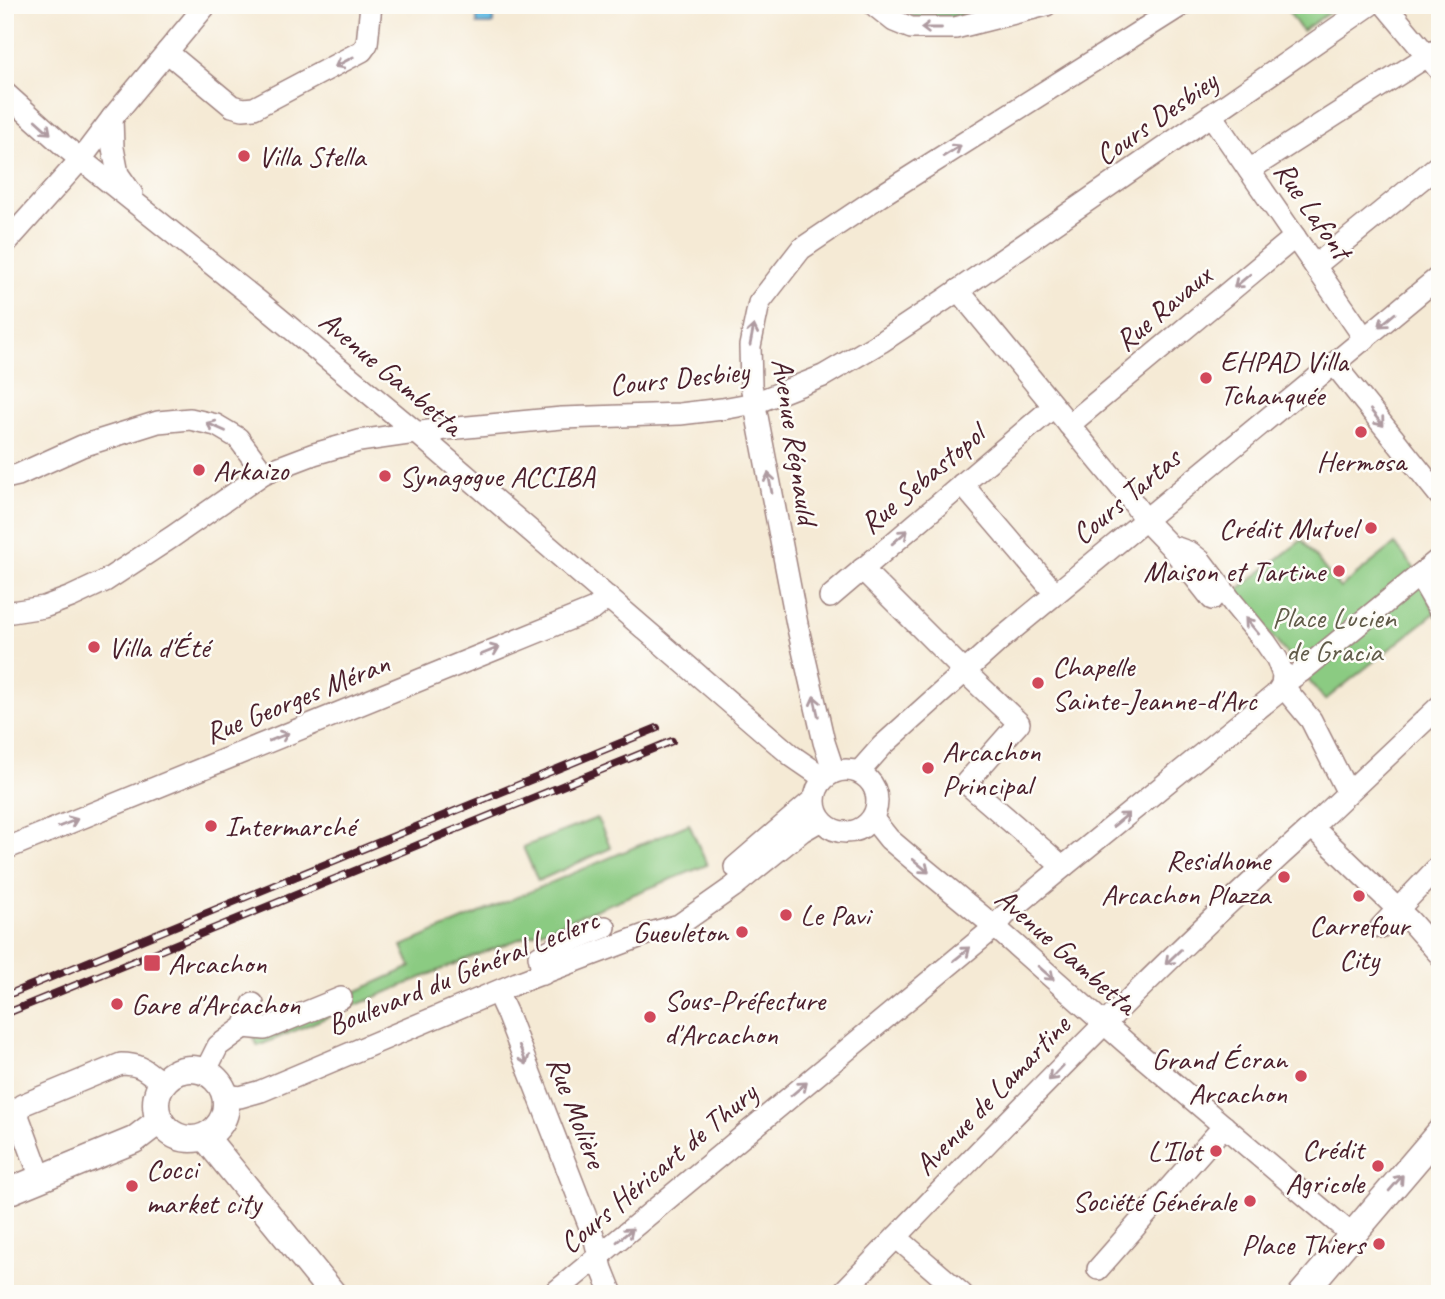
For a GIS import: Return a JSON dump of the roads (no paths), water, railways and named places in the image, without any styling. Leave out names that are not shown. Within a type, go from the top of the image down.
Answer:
[{"type":"main road","points":[[184,1070],[205,1072],[221,1086],[225,1095],[225,1115],[214,1131],[205,1137],[184,1139],[174,1135],[166,1129],[157,1111],[159,1090],[174,1074],[184,1070]]},
{"type":"main road","points":[[5,1193],[134,1140],[160,1120]]},
{"type":"main road","points":[[1302,1294],[1440,1132]]},
{"type":"main road","points":[[205,1137],[333,1294]]},
{"type":"street","points":[[5,244],[81,159],[206,5]]},
{"type":"street","points":[[167,52],[232,106],[243,110],[254,108],[362,51],[367,44],[371,5]]},
{"type":"street","points":[[874,5],[894,21],[911,28],[956,28],[1046,5]]},
{"type":"street","name":"Avenue Régnauld","points":[[829,775],[751,385],[750,346],[759,303],[801,249],[1182,5]]},
{"type":"street","name":"Cours Desbiey","points":[[5,613],[44,607],[105,582],[264,473],[314,454],[390,435],[562,418],[722,410],[755,403],[823,376],[881,342],[958,290],[1370,5]]},
{"type":"street","points":[[1249,170],[1436,59],[1385,5]]},
{"type":"street","name":"Avenue Gambetta","points":[[5,93],[81,159],[417,433],[793,756],[829,775]]},
{"type":"street","name":"Rue Lafont","points":[[1211,115],[1365,339]]},
{"type":"street","name":"Avenue Gambetta","points":[[113,118],[113,148],[118,174],[141,208]]},
{"type":"street","points":[[81,159],[113,148]]},
{"type":"street","points":[[1315,266],[1440,164]]},
{"type":"street","name":"Rue Ravaux","points":[[1069,425],[1295,237]]},
{"type":"street","name":"Cours Tartas","points":[[859,772],[877,751],[1001,639],[1440,276]]},
{"type":"street","points":[[958,290],[1212,598]]},
{"type":"street","points":[[1334,364],[1440,496]]},
{"type":"street","name":"Rue Sebastopol","points":[[830,597],[1053,407]]},
{"type":"street","points":[[5,478],[18,475],[82,446],[158,422],[190,419],[216,425],[238,438],[264,473]]},
{"type":"street","points":[[962,484],[1055,593]]},
{"type":"street","points":[[1171,547],[1191,553],[1201,561],[1277,659],[1283,675],[1282,685],[1311,720],[1348,793]]},
{"type":"street","points":[[1282,685],[1440,558]]},
{"type":"street","points":[[862,569],[965,673],[1019,723],[966,783],[1063,867]]},
{"type":"street","points":[[1419,575],[1440,611]]},
{"type":"street","name":"Rue Georges Méran","points":[[5,849],[594,608],[608,597]]},
{"type":"street","name":"Cours Héricart de Thury","points":[[553,1294],[995,928],[1005,915],[1276,694],[1282,685]]},
{"type":"street","name":"Avenue de Lamartine","points":[[841,1294],[1104,1024],[1222,909],[1440,706]]},
{"type":"street","points":[[843,769],[859,772],[875,788],[877,809],[873,819],[857,831],[837,832],[828,827],[817,813],[814,799],[816,791],[829,775],[843,769]]},
{"type":"street","name":"Boulevard du Général Leclerc","points":[[647,934],[727,874],[814,799]]},
{"type":"street","name":"Avenue Gambetta","points":[[873,819],[889,839],[1352,1235]]},
{"type":"street","name":"Boulevard du Général Leclerc","points":[[225,1095],[240,1097],[261,1091],[497,992],[647,934],[679,925],[733,887],[802,831],[821,820]]},
{"type":"street","points":[[1312,827],[1404,916],[1440,956]]},
{"type":"street","points":[[1381,927],[1404,916],[1440,865]]},
{"type":"street","points":[[543,974],[539,956],[605,928]]},
{"type":"street","name":"Rue Molière","points":[[497,992],[595,1240],[612,1294]]},
{"type":"street","points":[[244,1027],[265,1028],[341,998]]},
{"type":"street","points":[[205,1072],[218,1045],[244,1027],[253,1004]]},
{"type":"street","points":[[41,1178],[18,1116],[22,1105],[121,1064],[143,1067],[163,1084]]},
{"type":"street","points":[[1098,1269],[1224,1126]]},
{"type":"street","points":[[896,1237],[961,1294]]},
{"type":"water","points":[[477,5],[493,5],[493,24],[477,24]]},
{"type":"railway","points":[[5,996],[657,728]]},
{"type":"railway","points":[[5,1014],[672,741]]},
{"type":"place","name":"Villa Stella","points":[[244,156]]},
{"type":"place","name":"EHPAD Villa Tchanquée","points":[[1206,378]]},
{"type":"place","name":"Hermosa","points":[[1361,432]]},
{"type":"place","name":"Arkaizo","points":[[199,470]]},
{"type":"place","name":"Synagogue ACCIBA","points":[[385,476]]},
{"type":"place","name":"Crédit Mutuel","points":[[1371,528]]},
{"type":"place","name":"Maison et Tartine","points":[[1339,571]]},
{"type":"place","name":"Villa d'Été","points":[[94,647]]},
{"type":"place","name":"Chapelle Sainte-Jeanne-d'Arc","points":[[1038,683]]},
{"type":"place","name":"Arcachon Principal","points":[[928,768]]},
{"type":"place","name":"Intermarché","points":[[211,826]]},
{"type":"place","name":"Residhome Arcachon Plazza","points":[[1284,877]]},
{"type":"place","name":"Carrefour City","points":[[1359,896]]},
{"type":"place","name":"Le Pavi","points":[[786,915]]},
{"type":"place","name":"Gueuleton","points":[[742,932]]},
{"type":"place","name":"Arcachon","points":[[152,963]]},
{"type":"place","name":"Gare d'Arcachon","points":[[117,1004]]},
{"type":"place","name":"Sous-Préfecture d'Arcachon","points":[[650,1017]]},
{"type":"place","name":"Grand Écran Arcachon","points":[[1301,1076]]},
{"type":"place","name":"L'Ilot","points":[[1216,1151]]},
{"type":"place","name":"Crédit Agricole","points":[[1378,1166]]},
{"type":"place","name":"Cocci market city","points":[[132,1186]]},
{"type":"place","name":"Société Générale","points":[[1250,1201]]},
{"type":"place","name":"Place Thiers","points":[[1379,1244]]},
{"type":"park label","name":"Place Lucien de Gracia","points":[[1334,634]]}]
